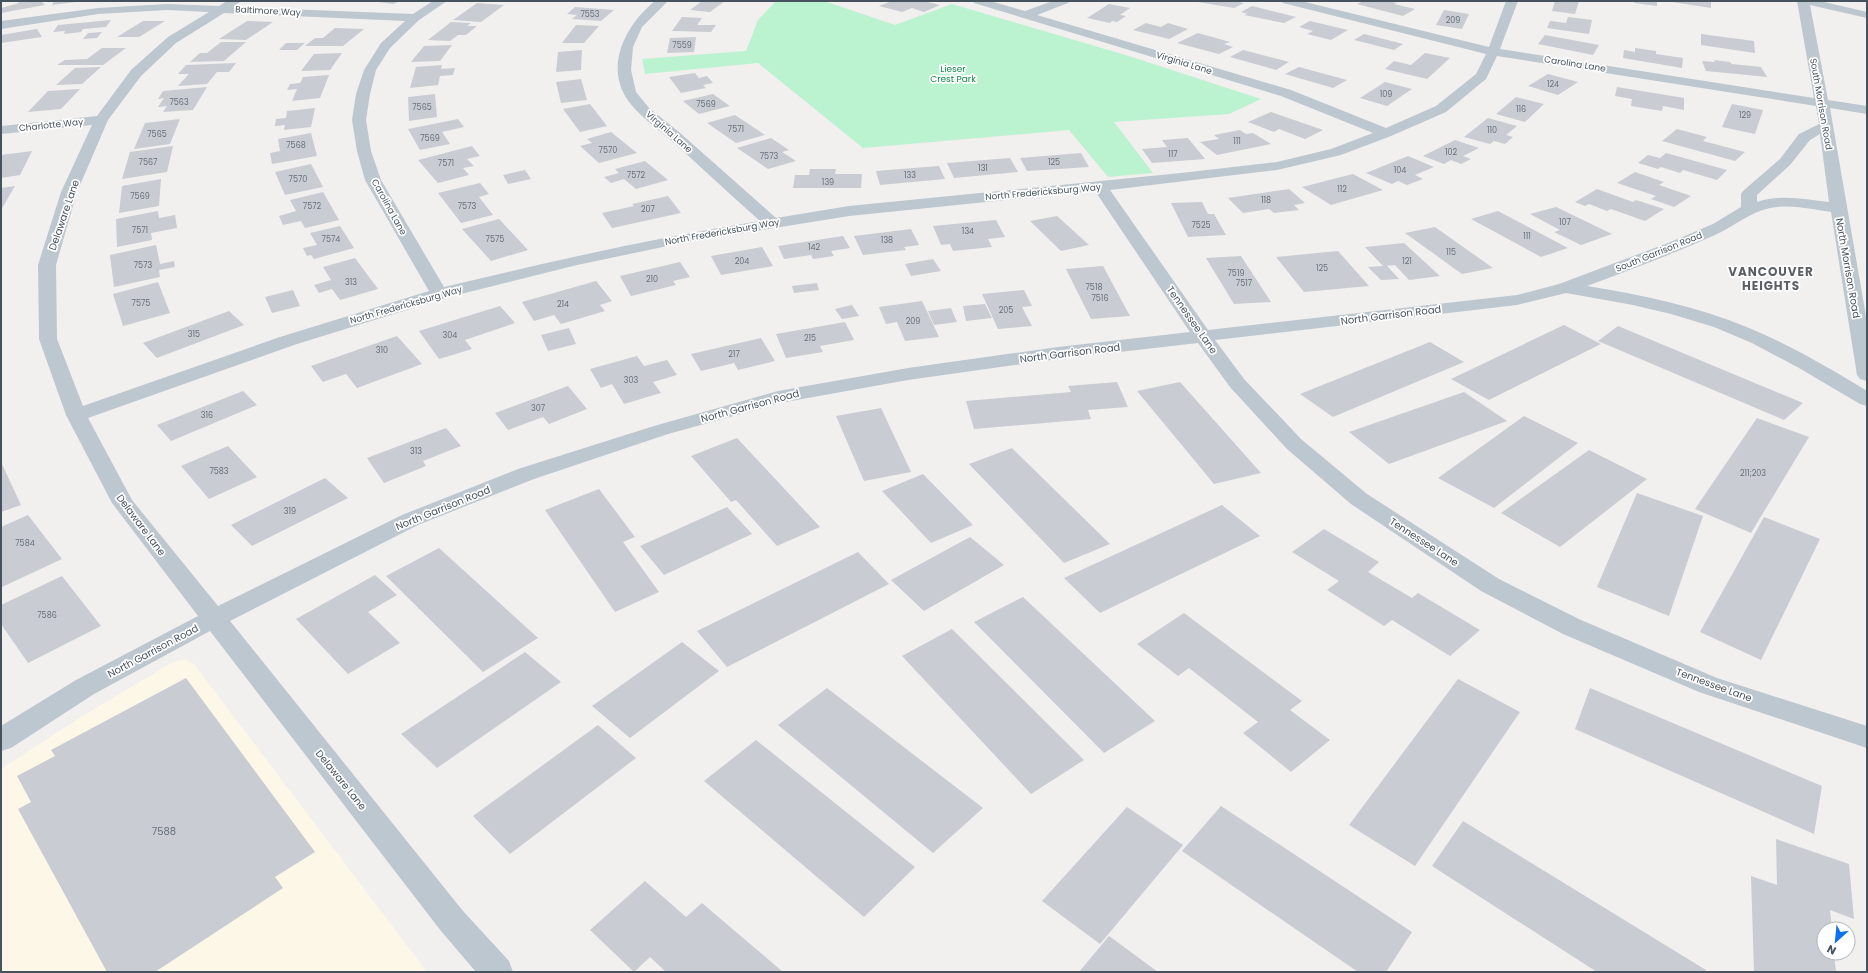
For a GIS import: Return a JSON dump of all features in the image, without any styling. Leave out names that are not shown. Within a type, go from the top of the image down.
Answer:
[{"type":"street","name":"Carolina Lane","points":[[439,294],[373,180],[364,151],[359,120],[363,94],[370,70],[385,46],[415,18],[441,1]]},
{"type":"street","name":"Virginia Lane","points":[[662,1],[651,9],[628,39],[624,55],[624,74],[630,93],[645,112],[673,134],[772,223]]},
{"type":"street","name":"Virginia Lane","points":[[978,1],[1286,93],[1386,133]]},
{"type":"street","points":[[1026,15],[1064,1]]},
{"type":"street","name":"Carolina Lane","points":[[1287,1],[1493,52],[1867,110]]},
{"type":"street","name":"North Fredericksburg Way","points":[[76,416],[287,341],[439,294],[577,260],[682,238],[849,211],[1100,187],[1277,166],[1336,152],[1386,133],[1441,109],[1481,76],[1493,52],[1512,1]]},
{"type":"street","points":[[1804,1],[1867,15]]},
{"type":"street","name":"South Morrison Road","points":[[1804,1],[1826,126],[1838,208]]},
{"type":"street","points":[[1838,1],[1867,8]]},
{"type":"street","name":"Baltimore Way","points":[[1,25],[98,11],[227,5],[415,18]]},
{"type":"street","name":"Delaware Lane","points":[[227,5],[172,40],[136,73],[101,120],[69,192],[47,265],[48,339],[76,416],[123,503],[452,921],[497,972]]},
{"type":"street","name":"Charlotte Way","points":[[1,130],[101,120]]},
{"type":"street","points":[[1749,209],[1749,194],[1785,162],[1798,147],[1804,136],[1826,126]]},
{"type":"street","name":"Tennessee Lane","points":[[1100,187],[1202,337],[1237,383],[1294,444],[1359,499],[1490,585],[1572,627],[1708,685],[1867,737]]},
{"type":"street","name":"South Garrison Road","points":[[1565,288],[1674,248],[1718,227],[1749,209],[1769,204],[1796,202],[1838,208]]},
{"type":"street","name":"North Morrison Road","points":[[1838,208],[1867,375]]},
{"type":"street","points":[[1565,288],[1621,296],[1680,310],[1741,331],[1801,360],[1867,400]]},
{"type":"street","name":"North Garrison Road","points":[[1,740],[85,687],[214,618],[410,520],[526,474],[661,430],[778,397],[908,374],[1058,354],[1517,300],[1565,288]]},
{"type":"shaded area","points":[[185,659],[194,664],[427,972],[1,972],[1,769],[81,717],[173,662]]},
{"type":"green space","name":"Lieser Crest Park","points":[[776,1],[824,1],[895,25],[952,4],[1132,57],[1261,99],[1229,114],[1114,122],[1153,173],[1108,177],[1069,130],[863,148],[758,63],[645,74],[642,59],[746,51],[758,20]]},
{"type":"building","points":[[17,1],[41,1],[45,5],[1,13],[1,8],[19,3]]},
{"type":"building","points":[[54,1],[76,1],[76,2],[52,5]]},
{"type":"building","points":[[371,1],[400,1],[393,4]]},
{"type":"building","points":[[702,1],[725,1],[710,12],[690,10]]},
{"type":"building","points":[[892,1],[924,1],[940,5],[924,12],[912,8],[902,12],[879,6]]},
{"type":"building","points":[[1234,1],[1244,3],[1234,8],[1198,2]]},
{"type":"building","points":[[1363,1],[1388,1],[1415,9],[1403,16],[1357,4]]},
{"type":"building","points":[[1555,1],[1579,1],[1575,14],[1552,11]]},
{"type":"building","points":[[1635,1],[1657,1],[1657,6],[1634,3]]},
{"type":"building","points":[[1711,1],[1711,8],[1672,2]]},
{"type":"building","points":[[477,3],[504,5],[481,22],[453,20]]},
{"type":"building","points":[[1109,4],[1130,8],[1120,15],[1126,16],[1117,22],[1112,21],[1110,23],[1087,18]]},
{"type":"building","points":[[1252,6],[1296,17],[1284,23],[1244,15],[1248,14],[1241,12]]},
{"type":"building","points":[[575,7],[614,10],[601,21],[572,19],[577,15],[567,14]]},
{"type":"building","points":[[1444,10],[1469,14],[1462,29],[1436,25]]},
{"type":"building","points":[[682,17],[702,18],[697,25],[716,25],[711,32],[672,31]]},
{"type":"building","points":[[1568,17],[1592,20],[1589,34],[1547,28],[1550,21],[1566,23]]},
{"type":"building","points":[[111,20],[106,27],[83,29],[81,32],[64,34],[65,31],[53,32],[58,25]]},
{"type":"building","points":[[143,21],[165,21],[139,37],[117,37]]},
{"type":"building","points":[[247,21],[273,22],[246,40],[219,39]]},
{"type":"building","points":[[1310,21],[1348,30],[1331,40],[1307,34],[1313,31],[1299,27]]},
{"type":"building","points":[[451,22],[471,23],[467,26],[477,26],[466,35],[458,35],[450,41],[428,40]]},
{"type":"building","points":[[1146,23],[1161,27],[1168,23],[1188,29],[1169,39],[1133,30]]},
{"type":"building","points":[[576,25],[599,26],[584,43],[562,43]]},
{"type":"building","points":[[335,28],[364,29],[343,46],[305,46],[315,38],[323,38]]},
{"type":"building","points":[[37,29],[42,37],[1,43],[1,35]]},
{"type":"building","points":[[102,32],[97,38],[83,39],[88,33]]},
{"type":"building","points":[[1198,33],[1230,42],[1224,44],[1233,47],[1219,54],[1177,43]]},
{"type":"building","points":[[1364,34],[1403,44],[1394,50],[1354,40]]},
{"type":"building","points":[[1701,34],[1754,41],[1755,53],[1701,45]]},
{"type":"building","points":[[1545,35],[1599,45],[1593,55],[1538,44]]},
{"type":"building","points":[[696,37],[694,52],[667,53],[670,38]]},
{"type":"building","points":[[221,42],[246,42],[224,61],[190,62],[200,53],[207,53]]},
{"type":"building","points":[[286,43],[305,43],[297,50],[279,50]]},
{"type":"building","points":[[452,45],[440,61],[411,62],[424,46]]},
{"type":"building","points":[[102,48],[126,48],[103,65],[57,65],[65,60],[87,59]]},
{"type":"building","points":[[1635,48],[1656,51],[1656,54],[1683,58],[1682,68],[1623,58],[1624,50],[1635,52]]},
{"type":"building","points":[[582,50],[581,70],[556,72],[558,52]]},
{"type":"building","points":[[1243,50],[1289,62],[1276,70],[1230,57]]},
{"type":"building","points":[[342,53],[330,70],[301,71],[314,54]]},
{"type":"building","points":[[1425,53],[1450,58],[1427,79],[1385,69],[1394,61],[1411,65]]},
{"type":"building","points":[[1714,60],[1730,62],[1732,64],[1761,67],[1767,77],[1706,71],[1702,61],[1715,62]]},
{"type":"building","points":[[236,63],[229,72],[217,72],[207,84],[178,86],[189,74],[178,74],[186,65]]},
{"type":"building","points":[[442,65],[441,69],[455,68],[453,75],[440,76],[438,85],[410,88],[416,67]]},
{"type":"building","points":[[101,67],[82,84],[56,85],[75,68]]},
{"type":"building","points":[[1299,67],[1347,80],[1333,88],[1285,74]]},
{"type":"building","points":[[695,73],[699,78],[707,76],[713,83],[703,85],[706,88],[681,93],[669,77]]},
{"type":"building","points":[[1548,74],[1578,82],[1558,95],[1528,86]]},
{"type":"building","points":[[329,75],[320,98],[292,101],[297,89],[287,90],[290,84],[300,83],[303,77]]},
{"type":"building","points":[[581,79],[587,100],[561,103],[556,82]]},
{"type":"building","points":[[1385,82],[1412,89],[1387,106],[1360,98]]},
{"type":"building","points":[[207,87],[193,110],[163,112],[167,106],[158,107],[164,98],[158,99],[163,91]]},
{"type":"building","points":[[1617,87],[1684,98],[1684,110],[1663,106],[1662,111],[1631,106],[1632,99],[1615,96]]},
{"type":"building","points":[[80,89],[61,109],[28,112],[48,91]]},
{"type":"building","points":[[435,94],[437,117],[409,121],[408,97]]},
{"type":"building","points":[[713,94],[730,106],[699,114],[683,101]]},
{"type":"building","points":[[1516,97],[1544,104],[1525,122],[1496,114]]},
{"type":"building","points":[[590,104],[607,126],[580,132],[563,109]]},
{"type":"building","points":[[1732,104],[1763,110],[1755,134],[1722,127]]},
{"type":"building","points":[[315,108],[311,127],[284,130],[285,125],[275,126],[276,119],[286,118],[287,111]]},
{"type":"building","points":[[1271,112],[1323,130],[1305,139],[1279,129],[1274,132],[1248,122]]},
{"type":"building","points":[[735,115],[765,135],[736,143],[707,123]]},
{"type":"building","points":[[1488,118],[1517,126],[1506,135],[1513,137],[1505,144],[1494,141],[1490,144],[1464,137]]},
{"type":"building","points":[[180,119],[170,144],[134,149],[145,123]]},
{"type":"building","points":[[458,119],[464,127],[442,132],[450,144],[420,150],[408,129]]},
{"type":"building","points":[[1677,129],[1707,137],[1703,141],[1745,152],[1735,161],[1662,141]]},
{"type":"building","points":[[1240,130],[1246,134],[1253,133],[1271,144],[1217,155],[1200,142],[1219,139],[1214,135]]},
{"type":"building","points":[[611,132],[637,153],[599,163],[580,146],[592,143],[587,139]]},
{"type":"building","points":[[311,133],[317,156],[272,164],[270,153],[280,151],[278,139]]},
{"type":"building","points":[[771,138],[789,150],[782,152],[796,161],[768,169],[737,148]]},
{"type":"building","points":[[1188,138],[1205,159],[1152,163],[1142,149],[1167,147],[1162,140]]},
{"type":"building","points":[[1455,140],[1479,148],[1463,156],[1471,159],[1461,164],[1451,160],[1444,164],[1423,156]]},
{"type":"building","points":[[173,146],[167,172],[122,179],[130,152]]},
{"type":"building","points":[[472,146],[480,156],[467,159],[474,166],[463,168],[469,175],[438,183],[418,160]]},
{"type":"building","points":[[32,151],[20,175],[1,178],[1,155]]},
{"type":"building","points":[[1081,153],[1089,167],[1027,171],[1020,158]]},
{"type":"building","points":[[1666,153],[1727,170],[1717,180],[1683,170],[1680,173],[1661,167],[1658,169],[1638,163],[1648,155],[1660,158]]},
{"type":"building","points":[[1408,156],[1434,167],[1415,175],[1423,179],[1407,185],[1398,181],[1392,184],[1366,173]]},
{"type":"building","points":[[1010,158],[1018,172],[954,178],[947,163]]},
{"type":"building","points":[[645,161],[668,180],[636,189],[624,179],[611,183],[604,177],[619,173],[615,169]]},
{"type":"building","points":[[311,164],[323,187],[285,195],[275,172]]},
{"type":"building","points":[[939,166],[945,179],[880,185],[876,171]]},
{"type":"building","points":[[810,169],[836,169],[835,174],[862,174],[861,188],[793,188],[795,175],[809,175]]},
{"type":"building","points":[[525,170],[531,179],[508,184],[503,175]]},
{"type":"building","points":[[1635,172],[1664,182],[1659,185],[1691,196],[1674,207],[1651,199],[1656,196],[1617,183]]},
{"type":"building","points":[[1353,174],[1383,190],[1331,205],[1302,187]]},
{"type":"building","points":[[161,179],[159,206],[119,213],[122,186]]},
{"type":"building","points":[[480,183],[489,194],[479,197],[493,215],[461,223],[438,193]]},
{"type":"building","points":[[15,186],[1,210],[1,188]]},
{"type":"building","points":[[1289,189],[1305,203],[1294,205],[1299,210],[1274,213],[1269,209],[1243,213],[1228,198]]},
{"type":"building","points":[[1597,189],[1633,202],[1636,200],[1664,209],[1645,221],[1611,209],[1607,211],[1589,204],[1585,206],[1575,202]]},
{"type":"building","points":[[323,192],[339,220],[305,228],[301,221],[283,225],[279,216],[296,211],[290,200]]},
{"type":"building","points":[[668,196],[681,213],[612,228],[602,213],[634,206],[632,204]]},
{"type":"building","points":[[1202,202],[1208,214],[1214,214],[1226,235],[1188,237],[1171,203]]},
{"type":"building","points":[[1556,207],[1612,234],[1581,245],[1554,232],[1560,230],[1530,214]]},
{"type":"building","points":[[158,211],[159,218],[175,215],[177,228],[151,233],[152,240],[117,247],[116,219]]},
{"type":"building","points":[[1498,211],[1568,248],[1541,257],[1471,219]]},
{"type":"building","points":[[1057,216],[1089,245],[1061,251],[1030,221]]},
{"type":"building","points":[[499,219],[528,250],[491,261],[462,229]]},
{"type":"building","points":[[996,220],[1005,237],[988,239],[992,247],[953,251],[950,244],[941,245],[933,226]]},
{"type":"building","points":[[340,226],[354,248],[314,259],[311,255],[307,256],[303,248],[317,245],[310,233]]},
{"type":"building","points":[[1435,227],[1493,268],[1462,274],[1405,233]]},
{"type":"building","points":[[911,229],[919,245],[904,247],[906,250],[863,255],[854,236]]},
{"type":"building","points":[[843,236],[850,248],[831,251],[834,256],[813,259],[811,255],[784,259],[778,246]]},
{"type":"building","points":[[1404,243],[1440,276],[1409,280],[1395,265],[1387,266],[1399,279],[1381,280],[1368,267],[1383,266],[1365,247]]},
{"type":"building","points":[[156,245],[160,264],[174,261],[175,267],[159,270],[160,277],[114,287],[110,255]]},
{"type":"building","points":[[762,247],[773,266],[721,275],[711,256]]},
{"type":"building","points":[[1338,251],[1369,286],[1304,292],[1276,257]]},
{"type":"building","points":[[1241,256],[1271,302],[1234,304],[1206,258]]},
{"type":"building","points":[[355,258],[378,289],[340,300],[332,289],[319,293],[314,285],[331,280],[323,267]]},
{"type":"building","points":[[933,259],[941,271],[911,276],[905,264]]},
{"type":"building","points":[[680,262],[690,277],[673,281],[676,285],[631,296],[620,276]]},
{"type":"building","points":[[1103,266],[1130,316],[1091,319],[1066,269]]},
{"type":"building","points":[[596,281],[612,301],[600,305],[605,311],[561,324],[554,315],[534,321],[522,302]]},
{"type":"building","points":[[158,282],[170,313],[123,326],[113,294]]},
{"type":"building","points":[[817,283],[819,290],[794,293],[792,286]]},
{"type":"building","points":[[293,290],[300,306],[272,313],[265,297]]},
{"type":"building","points":[[1024,290],[1032,306],[1022,307],[1032,326],[998,329],[982,294]]},
{"type":"building","points":[[922,301],[939,337],[905,341],[897,322],[886,324],[879,307]]},
{"type":"building","points":[[985,304],[992,318],[966,321],[963,306]]},
{"type":"building","points":[[852,305],[859,316],[842,319],[835,309]]},
{"type":"building","points":[[500,306],[515,323],[465,340],[472,349],[439,359],[419,331]]},
{"type":"building","points":[[951,308],[957,322],[934,325],[928,311]]},
{"type":"building","points":[[229,311],[244,325],[157,358],[143,343]]},
{"type":"building","points":[[845,322],[854,340],[820,346],[823,352],[786,358],[776,334]]},
{"type":"building","points":[[1564,325],[1601,344],[1489,400],[1451,379]]},
{"type":"building","points":[[1618,326],[1803,403],[1784,420],[1598,341]]},
{"type":"building","points":[[569,328],[576,344],[548,351],[541,335]]},
{"type":"building","points":[[397,336],[422,364],[357,388],[346,374],[323,382],[311,366]]},
{"type":"building","points":[[761,338],[775,361],[738,370],[734,363],[701,371],[691,354]]},
{"type":"building","points":[[1430,342],[1464,362],[1333,417],[1300,394]]},
{"type":"building","points":[[637,356],[644,366],[667,360],[677,375],[653,382],[661,393],[624,404],[612,384],[601,388],[590,369]]},
{"type":"building","points":[[1117,382],[1128,407],[1088,410],[1091,419],[974,429],[966,401],[1071,392],[1068,386]]},
{"type":"building","points":[[1180,382],[1261,473],[1214,484],[1137,391]]},
{"type":"building","points":[[568,386],[587,409],[549,424],[543,417],[508,430],[495,413]]},
{"type":"building","points":[[243,391],[257,405],[171,441],[157,425]]},
{"type":"building","points":[[1464,392],[1507,421],[1389,464],[1349,432]]},
{"type":"building","points":[[881,408],[911,472],[864,481],[836,416]]},
{"type":"building","points":[[1524,416],[1578,443],[1494,508],[1438,478]]},
{"type":"building","points":[[1757,418],[1809,437],[1751,533],[1695,509]]},
{"type":"building","points":[[446,428],[461,446],[423,461],[426,466],[384,483],[367,458]]},
{"type":"building","points":[[737,438],[820,527],[777,546],[736,500],[731,502],[691,456]]},
{"type":"building","points":[[228,446],[257,477],[209,499],[181,466]]},
{"type":"building","points":[[1012,448],[1110,544],[1064,563],[969,464]]},
{"type":"building","points":[[1589,450],[1647,479],[1560,547],[1501,513]]},
{"type":"building","points":[[1,462],[21,505],[1,512]]},
{"type":"building","points":[[923,474],[973,525],[931,543],[882,491]]},
{"type":"building","points":[[325,478],[348,498],[252,546],[231,525]]},
{"type":"building","points":[[599,489],[635,537],[623,542],[659,592],[615,612],[545,510]]},
{"type":"building","points":[[1637,493],[1703,516],[1669,616],[1597,587]]},
{"type":"building","points":[[1222,505],[1260,536],[1100,613],[1064,578]]},
{"type":"building","points":[[727,507],[752,534],[664,575],[640,546]]},
{"type":"building","points":[[28,515],[62,559],[2,587],[1,527]]},
{"type":"building","points":[[1764,517],[1820,539],[1761,660],[1700,632]]},
{"type":"building","points":[[1324,529],[1379,562],[1368,572],[1412,598],[1418,593],[1480,630],[1450,656],[1392,620],[1384,626],[1327,590],[1339,581],[1292,552]]},
{"type":"building","points":[[970,537],[1004,565],[924,611],[891,580]]},
{"type":"building","points":[[439,548],[538,638],[483,672],[386,576]]},
{"type":"building","points":[[858,552],[889,584],[727,667],[697,631]]},
{"type":"building","points":[[375,575],[397,595],[368,612],[400,643],[348,674],[296,619]]},
{"type":"building","points":[[62,576],[101,626],[28,663],[1,624],[1,605]]},
{"type":"building","points":[[1023,597],[1155,721],[1104,753],[974,622]]},
{"type":"building","points":[[1184,613],[1302,701],[1290,710],[1330,740],[1291,772],[1243,733],[1258,722],[1189,668],[1178,676],[1137,644]]},
{"type":"building","points":[[952,629],[1084,760],[1031,794],[902,656]]},
{"type":"building","points":[[682,642],[719,671],[630,738],[592,706]]},
{"type":"building","points":[[525,652],[561,682],[437,768],[401,734]]},
{"type":"building","points":[[186,678],[315,852],[275,877],[283,888],[155,972],[107,972],[18,809],[31,802],[17,776],[55,756],[51,750]]},
{"type":"building","points":[[1458,679],[1520,712],[1415,866],[1349,825]]},
{"type":"building","points":[[827,688],[983,808],[933,853],[778,725]]},
{"type":"building","points":[[1590,688],[1822,786],[1814,834],[1575,729]]},
{"type":"building","points":[[598,725],[636,758],[510,854],[473,816]]},
{"type":"building","points":[[756,740],[915,867],[864,917],[704,781]]},
{"type":"building","points":[[1221,806],[1412,932],[1386,972],[1358,972],[1182,851]]},
{"type":"building","points":[[1127,807],[1183,845],[1100,944],[1042,901]]},
{"type":"building","points":[[1463,821],[1706,970],[1705,972],[1597,972],[1432,866]]},
{"type":"building","points":[[1776,839],[1849,864],[1854,919],[1830,910],[1831,921],[1816,921],[1816,961],[1835,961],[1836,972],[1754,972],[1751,876],[1777,885]]},
{"type":"building","points":[[645,881],[686,917],[702,903],[783,972],[666,972],[650,957],[634,972],[590,930]]},
{"type":"building","points":[[1109,936],[1158,972],[1079,972]]},
{"type":"district","name":"VANCOUVER HEIGHTS","points":[[1771,278]]}]
